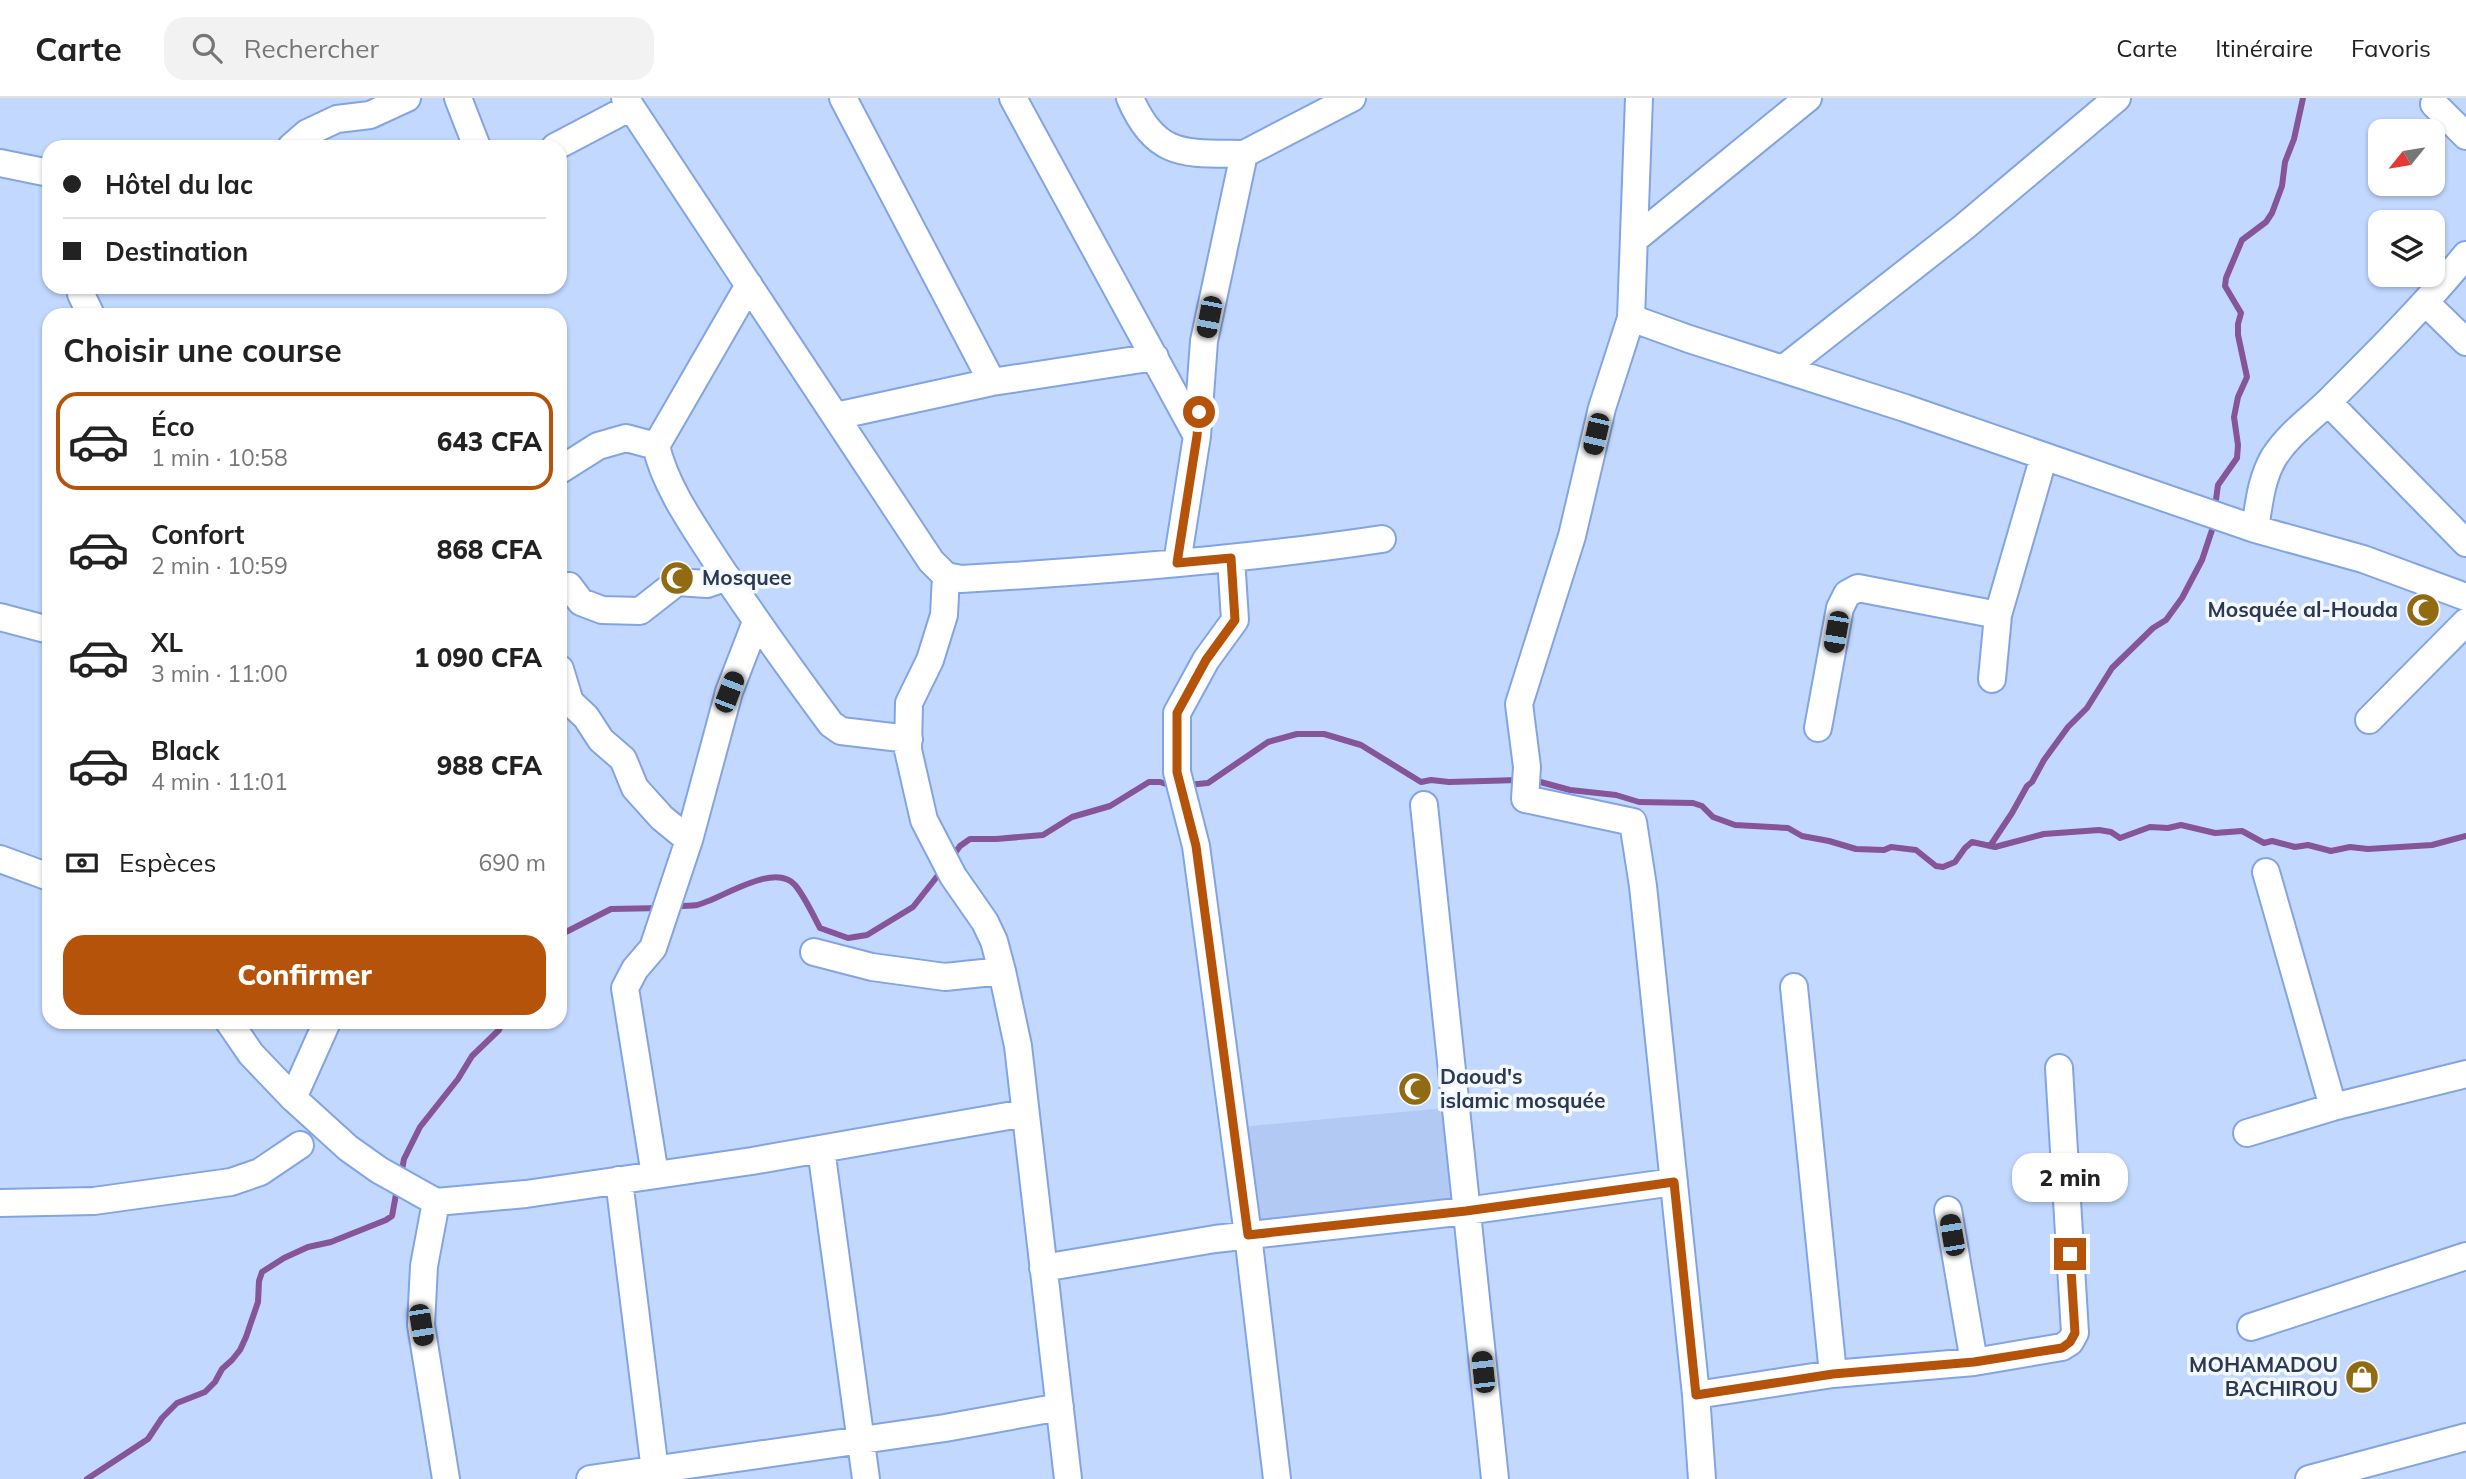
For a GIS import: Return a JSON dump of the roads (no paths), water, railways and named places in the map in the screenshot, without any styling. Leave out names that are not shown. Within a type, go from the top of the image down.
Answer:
[{"type":"street","points":[[299,140],[337,119],[370,115],[407,98]]},
{"type":"street","points":[[458,98],[474,140]]},
{"type":"street","points":[[843,98],[992,382]]},
{"type":"street","points":[[1013,98],[1197,436]]},
{"type":"street","points":[[1130,98],[1149,134],[1166,145],[1192,153],[1244,154],[1352,98]]},
{"type":"street","points":[[1639,98],[1631,318],[1602,408],[1572,536],[1519,704],[1527,768],[1525,799],[1633,822],[1643,886],[1696,1395],[1702,1479]]},
{"type":"street","points":[[1635,239],[1808,98]]},
{"type":"street","points":[[1783,369],[1964,227],[2117,98]]},
{"type":"street","points":[[567,140],[628,103],[931,561],[946,576],[961,579],[1094,572],[1304,551],[1382,539]]},
{"type":"street","points":[[2434,104],[2466,136]]},
{"type":"street","points":[[1177,563],[1197,436],[1204,341],[1244,154]]},
{"type":"street","points":[[0,163],[42,172]]},
{"type":"street","points":[[2255,529],[2262,482],[2274,458],[2291,435],[2328,402],[2426,303],[2466,255]]},
{"type":"street","points":[[749,285],[656,446],[660,465],[685,514],[756,622],[831,724],[841,731],[909,739]]},
{"type":"street","points":[[2426,303],[2466,342]]},
{"type":"street","points":[[1631,318],[2255,529],[2363,559],[2466,597]]},
{"type":"street","points":[[836,415],[992,382],[1155,358]]},
{"type":"street","points":[[2328,402],[2466,544]]},
{"type":"street","points":[[567,466],[598,446],[626,438],[656,446]]},
{"type":"street","points":[[1992,680],[1998,615],[2044,456]]},
{"type":"street","points":[[1231,558],[1235,620],[1206,660],[1177,713],[1180,784],[1196,846],[1248,1235],[1277,1479]]},
{"type":"street","points":[[946,576],[944,615],[930,660],[909,703],[908,750],[924,820],[948,867],[985,922],[994,941],[1002,971],[1018,1046],[1068,1479]]},
{"type":"street","points":[[567,586],[581,602],[603,610],[640,611],[677,582],[707,584],[727,577]]},
{"type":"street","points":[[1818,728],[1840,608],[1847,594],[1858,588],[1998,615]]},
{"type":"street","points":[[0,618],[42,628]]},
{"type":"street","points":[[654,1175],[625,988],[635,969],[653,948],[690,840],[729,692],[756,622]]},
{"type":"street","points":[[2369,720],[2466,622]]},
{"type":"street","points":[[567,692],[570,702],[586,717],[601,740],[623,759],[635,788],[662,818],[690,840]]},
{"type":"street","points":[[1424,805],[1495,1479]]},
{"type":"street","points":[[0,859],[42,874]]},
{"type":"street","points":[[2266,872],[2333,1107]]},
{"type":"street","points":[[814,952],[872,967],[945,977],[1002,971]]},
{"type":"street","points":[[1794,987],[1833,1374]]},
{"type":"street","points":[[234,1029],[251,1054],[348,1148],[379,1170],[429,1198],[526,1194],[619,1181],[1025,1113]]},
{"type":"street","points":[[300,1144],[302,1106],[325,1029]]},
{"type":"street","points":[[1696,1395],[1833,1374],[1974,1362],[2062,1348],[2070,1342],[2075,1333],[2059,1068]]},
{"type":"street","points":[[2247,1133],[2333,1107],[2466,1073]]},
{"type":"street","points":[[0,1203],[94,1201],[231,1182],[260,1172],[300,1144],[348,1148]]},
{"type":"street","points":[[821,1149],[866,1479]]},
{"type":"street","points":[[619,1181],[655,1475]]},
{"type":"street","points":[[1042,1268],[1248,1235],[1466,1211],[1674,1182]]},
{"type":"street","points":[[429,1198],[421,1325],[446,1479]]},
{"type":"street","points":[[1948,1210],[1974,1362]]},
{"type":"street","points":[[2251,1327],[2466,1256]]},
{"type":"street","points":[[590,1479],[655,1475],[1060,1407]]},
{"type":"street","points":[[2309,1479],[2466,1437]]},
{"type":"waterway","points":[[2215,507],[2218,485],[2237,458],[2234,417],[2238,397],[2247,377],[2238,335],[2241,313],[2225,286],[2226,278],[2242,240],[2266,222],[2272,213],[2282,186],[2285,162],[2294,139],[2303,98]]},
{"type":"waterway","points":[[1990,846],[2044,760],[2068,727],[2087,708],[2112,668],[2153,628],[2166,620],[2182,598],[2202,560],[2215,521]]},
{"type":"waterway","points":[[1187,785],[1208,783],[1268,742],[1297,734],[1324,734],[1361,745],[1421,782],[1519,780]]},
{"type":"waterway","points":[[1533,780],[1570,790],[1616,795],[1639,802],[1693,803],[1702,806],[1713,817],[1735,825],[1788,828],[1802,836],[1856,849],[1884,850],[1891,847],[1916,850],[1936,866],[1943,867],[1955,862],[1972,842],[1995,847],[2044,834],[2099,830],[2111,832],[2120,838],[2150,827],[2168,828],[2181,825],[2215,833],[2242,831],[2264,843],[2272,841],[2295,847],[2308,845],[2331,851],[2350,847],[2368,849],[2432,845],[2466,836]]},
{"type":"waterway","points":[[952,857],[960,846],[970,839],[1043,835],[1072,817],[1110,806],[1149,782],[1172,786]]},
{"type":"waterway","points":[[675,906],[707,902],[761,879],[786,879],[799,890],[820,928],[848,938],[867,935],[913,907],[943,869]]},
{"type":"waterway","points":[[567,931],[611,909],[661,908]]},
{"type":"waterway","points":[[401,1175],[404,1159],[420,1127],[458,1079],[472,1056],[500,1029]]},
{"type":"waterway","points":[[87,1479],[148,1439],[162,1418],[177,1403],[205,1392],[215,1382],[222,1369],[240,1350],[246,1337],[258,1302],[262,1272],[308,1247],[331,1242],[386,1220],[392,1216],[397,1189]]},
{"type":"place","name":"Mosquee","points":[[677,578]]},
{"type":"place","name":"Mosquée al-Houda","points":[[2423,610]]},
{"type":"place","name":"Daoud's islamic mosquée","points":[[1415,1089]]},
{"type":"place","name":"MOHAMADOU BACHIROU","points":[[2362,1377]]}]
